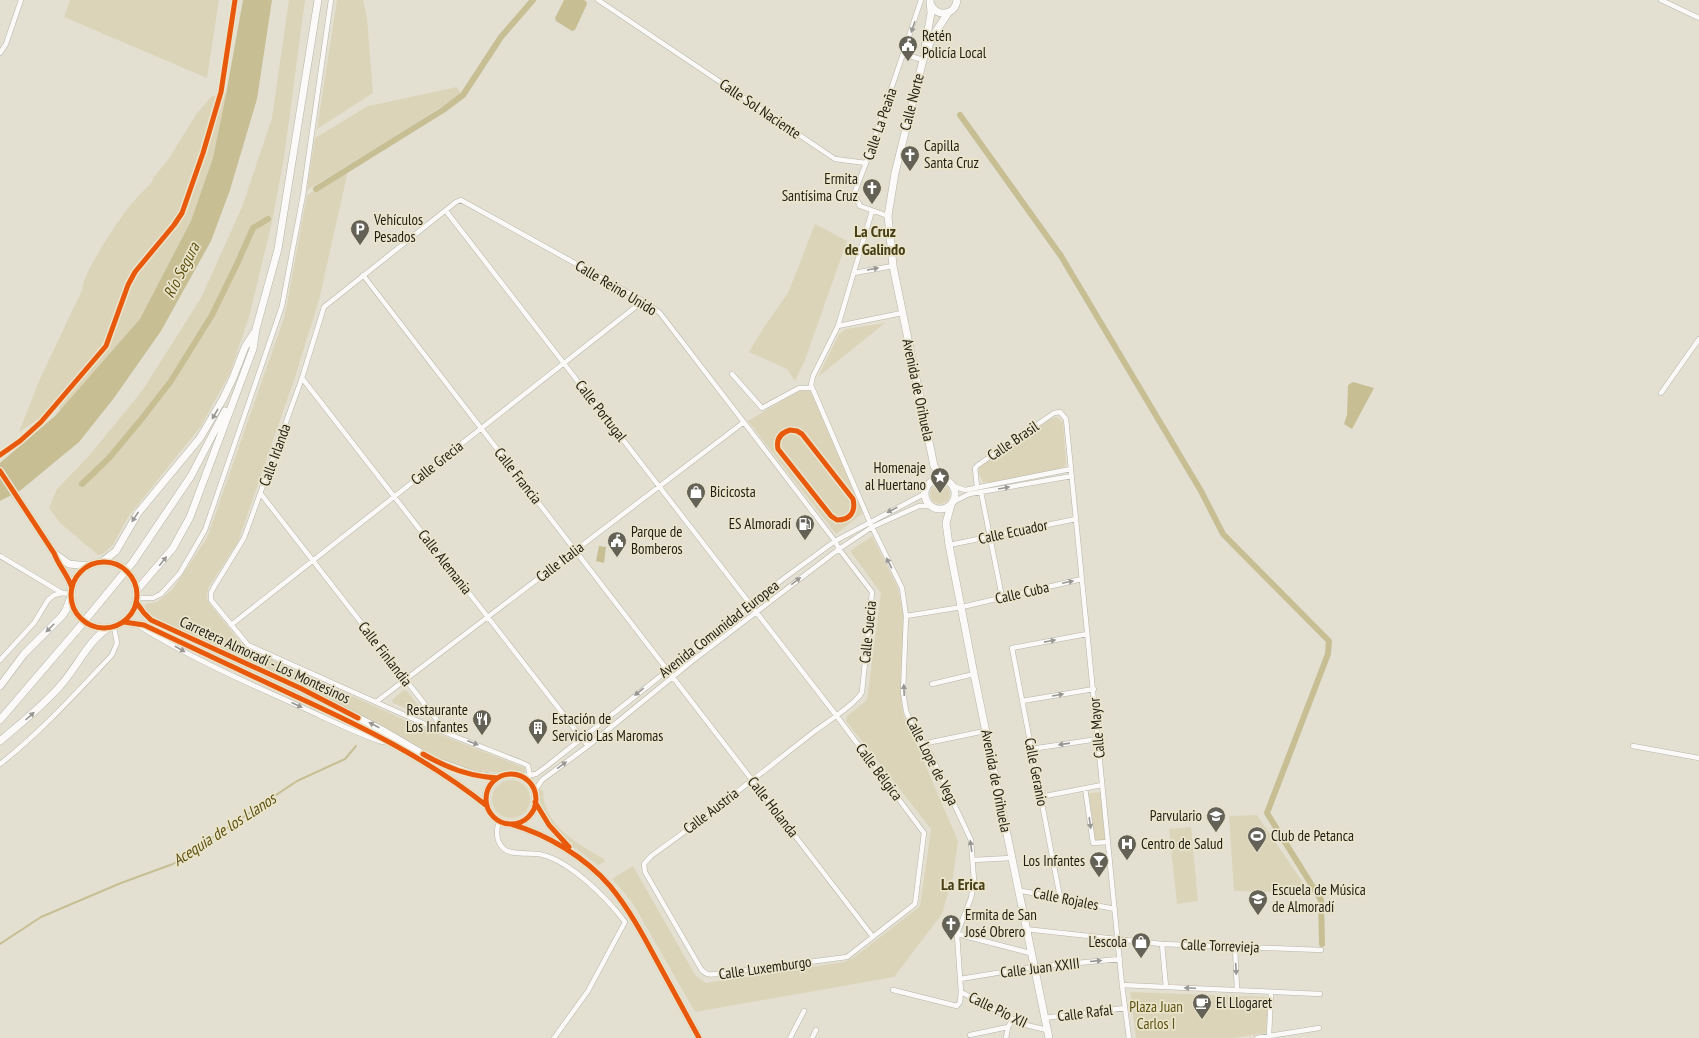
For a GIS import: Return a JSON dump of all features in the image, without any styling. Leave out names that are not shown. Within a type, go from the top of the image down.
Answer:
[{"type":"main road","points":[[0,720],[133,562],[177,500],[204,453],[240,376],[256,329],[278,249],[318,0]]},
{"type":"main road","points":[[923,58],[937,28],[948,13],[954,9],[957,0]]},
{"type":"main road","points":[[930,3],[933,9],[940,14],[948,13]]},
{"type":"main road","points":[[923,58],[930,3]]},
{"type":"main road","name":"Calle Norte","points":[[902,314],[893,266],[888,216],[895,173],[923,58]]},
{"type":"main road","name":"Avenida de Orihuela","points":[[902,314],[934,466],[942,479]]},
{"type":"main road","points":[[102,562],[116,551],[138,513],[200,438],[223,399],[245,347],[256,329]]},
{"type":"main road","points":[[0,741],[50,696],[73,670],[95,638],[111,627],[124,622],[134,610],[137,597],[173,548],[190,517],[253,349],[256,329]]},
{"type":"main road","name":"Avenida de Orihuela","points":[[931,482],[934,466]]},
{"type":"main road","points":[[0,471],[54,552],[69,564],[89,566]]},
{"type":"main road","points":[[942,479],[950,483],[955,491],[952,503],[944,509],[933,507],[926,499],[925,491],[931,482],[942,479]]},
{"type":"main road","name":"Avenida de Orihuela","points":[[952,503],[946,523],[949,545],[1017,890],[1049,1038]]},
{"type":"main road","name":"Avenida de Orihuela","points":[[933,507],[946,523]]},
{"type":"main road","points":[[54,552],[56,559],[67,577],[75,611],[82,620],[92,626],[111,627]]},
{"type":"main road","points":[[0,686],[24,654],[62,616],[66,610],[75,579],[81,571],[89,566],[102,562],[110,562],[125,569],[130,575],[137,597]]},
{"type":"main road","name":"Carretera Almoradí - Los Montesinos","points":[[137,597],[144,613],[151,620],[300,688],[382,730],[433,760],[467,772],[498,778]]},
{"type":"main road","name":"Carretera Almoradí - Los Montesinos","points":[[124,622],[144,625],[358,725],[393,743],[454,781],[487,806]]},
{"type":"main road","points":[[578,857],[555,843],[524,828],[499,821],[491,815],[487,806],[487,793],[493,782],[498,778],[510,774],[521,777],[529,783],[534,792],[535,802],[549,825],[578,857],[600,876],[621,900],[640,930],[699,1038]]},
{"type":"main road","points":[[511,824],[527,818],[531,813],[535,802]]},
{"type":"street","points":[[0,54],[6,44],[21,0]]},
{"type":"street","points":[[137,597],[153,598],[161,594],[180,573],[205,530],[282,306],[303,195],[331,0]]},
{"type":"street","name":"Calle Sol Naciente","points":[[598,0],[835,159],[866,163]]},
{"type":"street","name":"Calle La Peaña","points":[[888,216],[860,206],[854,194],[866,163],[921,0]]},
{"type":"street","points":[[1661,0],[1699,18]]},
{"type":"street","points":[[903,54],[923,58]]},
{"type":"street","name":"Calle Reino Unido","points":[[327,304],[456,202],[461,200],[466,202],[643,301],[660,313],[835,541],[839,549]]},
{"type":"street","name":"Calle Portugal","points":[[446,211],[756,612]]},
{"type":"street","points":[[732,374],[762,408],[799,388],[812,388],[811,381],[838,326],[872,211]]},
{"type":"street","points":[[854,273],[893,266]]},
{"type":"street","name":"Calle Francia","points":[[363,275],[673,676]]},
{"type":"street","name":"Calle Grecia","points":[[231,625],[643,301]]},
{"type":"street","name":"Calle Irlanda","points":[[231,625],[211,600],[211,593],[244,538],[302,378],[324,307],[327,304]]},
{"type":"street","points":[[838,326],[902,314]]},
{"type":"street","points":[[1661,393],[1699,339]]},
{"type":"street","name":"Calle Alemania","points":[[302,378],[588,746]]},
{"type":"street","name":"Calle Lope de Vega","points":[[812,388],[869,521],[902,588],[906,616],[904,678],[906,711],[917,737],[930,753],[971,840],[974,881],[971,898],[957,934],[960,980]]},
{"type":"street","name":"Calle Brasil","points":[[977,487],[975,468],[978,465],[1054,413],[1060,412],[1066,419]]},
{"type":"street","name":"Calle Mayor","points":[[1066,419],[1094,689],[1122,985],[1129,1038]]},
{"type":"street","name":"Calle Italia","points":[[376,702],[744,422]]},
{"type":"street","points":[[953,486],[965,490],[1071,469]]},
{"type":"street","points":[[952,503],[969,494],[1072,476]]},
{"type":"street","name":"Avenida Comunidad Europea","points":[[521,777],[530,776],[541,770],[750,604],[835,541],[869,521],[922,495],[925,491]]},
{"type":"street","points":[[981,492],[1002,597]]},
{"type":"street","name":"Calle Finlandia","points":[[261,494],[437,720],[436,729]]},
{"type":"street","name":"Avenida Comunidad Europea","points":[[534,792],[542,780],[588,746],[673,676],[839,549],[872,527],[919,506],[933,507]]},
{"type":"street","name":"Calle Ecuador","points":[[949,545],[1076,519]]},
{"type":"street","name":"Calle Suecia","points":[[836,715],[859,698],[862,692],[872,592],[839,549]]},
{"type":"street","points":[[0,556],[62,593]]},
{"type":"street","name":"Calle Cuba","points":[[906,616],[962,606],[1082,579]]},
{"type":"street","points":[[0,660],[34,623],[48,600],[54,595],[71,592]]},
{"type":"street","name":"Calle Bélgica","points":[[756,612],[836,715],[924,833],[915,904],[873,937]]},
{"type":"street","points":[[231,625],[248,645],[436,729],[525,764],[528,766],[530,776]]},
{"type":"street","points":[[0,764],[17,751],[54,716],[112,655],[118,643],[111,627]]},
{"type":"street","name":"Calle Geranio","points":[[1060,897],[1012,648],[1088,634]]},
{"type":"street","points":[[932,684],[974,674]]},
{"type":"street","name":"Calle Holanda","points":[[673,676],[873,937]]},
{"type":"street","points":[[1022,702],[1094,689]]},
{"type":"street","name":"Calle Austria","points":[[644,864],[651,856],[753,780],[836,715]]},
{"type":"street","points":[[922,744],[986,730]]},
{"type":"street","points":[[1031,749],[1098,739]]},
{"type":"street","points":[[1633,746],[1699,758]]},
{"type":"street","points":[[1040,796],[1102,785]]},
{"type":"street","points":[[1085,788],[1093,843],[1108,842]]},
{"type":"street","points":[[499,821],[497,829],[498,840],[506,851],[541,854],[558,862],[584,880],[625,922],[588,992],[554,1038]]},
{"type":"street","points":[[973,860],[1011,858]]},
{"type":"street","name":"Calle Luxemburgo","points":[[644,864],[645,872],[692,954],[704,973],[708,975],[847,957],[873,937]]},
{"type":"street","name":"Calle Rojales","points":[[1017,890],[1060,897],[1115,909]]},
{"type":"street","name":"Calle Torrevieja","points":[[1026,929],[1162,944],[1322,950]]},
{"type":"street","points":[[957,934],[1030,953]]},
{"type":"street","points":[[1162,944],[1166,987]]},
{"type":"street","points":[[1235,947],[1237,990]]},
{"type":"street","name":"Calle Juan XXIII","points":[[960,980],[1034,967],[1120,959]]},
{"type":"street","name":"Calle Pío XII","points":[[960,980],[961,992],[1022,1024],[1047,1030]]},
{"type":"street","points":[[1122,985],[1320,994]]},
{"type":"street","points":[[893,990],[957,1006],[960,1002],[961,992]]},
{"type":"street","points":[[1269,1036],[1270,992]]},
{"type":"street","name":"Calle Rafal","points":[[1044,1018],[1126,1008]]},
{"type":"street","points":[[790,1038],[804,1011]]},
{"type":"street","points":[[1006,1038],[1008,1027],[1012,1019]]},
{"type":"street","points":[[970,1035],[1008,1027]]},
{"type":"street","points":[[1257,1038],[1319,1028]]},
{"type":"street","points":[[812,1038],[816,1030]]},
{"type":"green space","points":[[70,0],[219,0],[207,78],[64,17]]},
{"type":"green space","points":[[289,0],[305,0],[284,158],[272,222],[249,317],[230,373],[201,426],[128,517],[113,545],[103,554],[98,555],[60,523],[49,508],[57,489],[88,457],[142,391],[201,298],[242,207],[272,118]]},
{"type":"green space","points":[[337,0],[363,0],[367,18],[373,93],[317,129]]},
{"type":"green space","points":[[457,87],[461,94],[307,190],[315,138],[368,106]]},
{"type":"green space","points":[[230,93],[202,205],[146,316],[66,414],[57,407],[19,432],[39,381],[82,290],[93,262],[107,239],[128,208],[152,182],[153,178],[168,160],[197,113],[212,96]]},
{"type":"green space","points":[[348,171],[319,300],[295,377],[238,542],[208,588],[207,598],[209,603],[244,647],[418,726],[525,768],[525,773],[483,772],[465,768],[437,757],[376,723],[153,616],[145,609],[145,604],[157,602],[172,590],[207,538],[285,315],[307,195]]},
{"type":"green space","points":[[815,224],[847,241],[805,360],[795,381],[787,369],[749,352],[764,327],[788,293]]},
{"type":"green space","points":[[885,323],[818,377],[839,334],[846,329]]},
{"type":"green space","points":[[808,385],[863,513],[836,534],[748,421]]},
{"type":"green space","points":[[1057,417],[1063,422],[1066,464],[1063,468],[992,483],[983,482],[978,472],[980,467],[1052,418]]},
{"type":"green space","points":[[940,484],[947,487],[950,494],[947,501],[940,504],[933,501],[930,494],[933,487]]},
{"type":"green space","points":[[872,536],[898,588],[904,617],[901,700],[903,713],[958,841],[953,877],[942,914],[894,977],[695,1012],[632,902],[612,879],[633,866],[695,975],[706,983],[844,962],[856,956],[920,906],[931,829],[846,721],[847,716],[867,700],[881,593],[850,551]]},
{"type":"green space","points":[[404,690],[407,691],[427,717],[393,703],[392,700]]},
{"type":"green space","points":[[507,780],[515,780],[527,789],[530,799],[527,809],[521,815],[515,818],[507,818],[495,809],[492,803],[492,795],[501,783]]},
{"type":"green space","points":[[539,789],[543,791],[549,814],[555,824],[573,840],[604,859],[605,862],[598,865],[573,846],[557,831],[550,823],[540,805]]},
{"type":"green space","points":[[1101,792],[1105,840],[1094,841],[1089,793]]},
{"type":"green space","name":"Club de Petanca","points":[[1257,815],[1310,893],[1234,891],[1229,816]]},
{"type":"green space","points":[[1191,827],[1198,901],[1177,904],[1169,829]]},
{"type":"green space","name":"Plaza Juan Carlos I","points":[[1130,992],[1268,997],[1266,1033],[1233,1038],[1136,1038]]},
{"type":"water","name":"Río Segura","points":[[243,0],[272,0],[257,99],[230,190],[211,241],[161,331],[114,398],[79,442],[21,490],[0,501],[0,463],[55,416],[140,319],[191,221],[213,158]]},
{"type":"water","points":[[564,0],[583,0],[586,1],[587,4],[575,30],[572,31],[556,21],[555,18]]},
{"type":"water","points":[[1353,382],[1374,388],[1352,429],[1344,424],[1347,415],[1348,385]]},
{"type":"water","points":[[599,546],[606,547],[604,563],[596,561]]},
{"type":"waterway","points":[[316,189],[443,110],[463,95],[501,37],[533,0]]},
{"type":"waterway","points":[[960,115],[1061,256],[1201,491],[1223,534],[1329,641],[1328,654],[1267,813],[1321,900],[1322,944]]},
{"type":"waterway","points":[[82,484],[109,458],[171,381],[212,315],[253,228],[268,219]]},
{"type":"waterway","name":"Acequia de los Llanos","points":[[0,944],[41,917],[121,883],[173,864],[297,781],[345,759],[356,746]]},
{"type":"cycle path","points":[[0,455],[20,441],[41,422],[106,346],[128,285],[135,272],[174,225],[182,213],[203,153],[221,92],[235,0]]},
{"type":"cycle path","points":[[790,430],[797,431],[802,434],[853,499],[854,508],[849,517],[842,520],[837,520],[831,516],[778,449],[778,439],[781,435],[790,430]]},
{"type":"cycle path","points":[[0,471],[54,553],[72,588]]},
{"type":"cycle path","points":[[104,562],[117,564],[132,577],[135,582],[137,595],[135,608],[122,623],[117,626],[104,628],[91,626],[76,613],[73,608],[71,595],[73,582],[86,567],[91,564],[104,562]]},
{"type":"cycle path","points":[[136,602],[151,620],[300,688],[358,718]]},
{"type":"cycle path","points":[[124,622],[144,625],[370,732],[442,773],[487,806]]},
{"type":"cycle path","points":[[423,754],[440,763],[459,770],[478,776],[498,778]]},
{"type":"cycle path","points":[[511,774],[525,778],[532,785],[536,799],[532,813],[525,820],[511,824],[497,820],[490,813],[486,799],[490,785],[497,778],[511,774]]},
{"type":"cycle path","points":[[535,802],[549,825],[569,847]]},
{"type":"cycle path","points":[[511,824],[539,834],[565,848],[600,875],[610,886],[630,913],[699,1038]]},
{"type":"place","name":"Retén Policía Local","points":[[908,62]]},
{"type":"place","name":"Capilla Santa Cruz","points":[[910,172]]},
{"type":"place","name":"Ermita Santísima Cruz","points":[[872,205]]},
{"type":"place","name":"Vehículos Pesados","points":[[360,246]]},
{"type":"place","name":"Homenaje al Huertano","points":[[940,494]]},
{"type":"place","name":"Bicicosta","points":[[696,509]]},
{"type":"place","name":"ES Almoradí","points":[[805,541]]},
{"type":"place","name":"Parque de Bomberos","points":[[617,558]]},
{"type":"place","name":"Restaurante Los Infantes","points":[[482,736]]},
{"type":"place","name":"Estación de Servicio Las Maromas","points":[[538,745]]},
{"type":"place","name":"Parvulario","points":[[1216,833]]},
{"type":"place","name":"Club de Petanca","points":[[1257,853]]},
{"type":"place","name":"Centro de Salud","points":[[1127,861]]},
{"type":"place","name":"Los Infantes","points":[[1099,878]]},
{"type":"place","name":"Escuela de Música de Almoradí","points":[[1258,916]]},
{"type":"place","name":"Ermita de San José Obrero","points":[[951,941]]},
{"type":"place","name":"L'escola","points":[[1141,959]]},
{"type":"place","name":"El Llogaret","points":[[1202,1020]]},
{"type":"district","name":"La Cruz de Galindo","points":[[875,240]]},
{"type":"district","name":"La Erica","points":[[963,884]]}]
